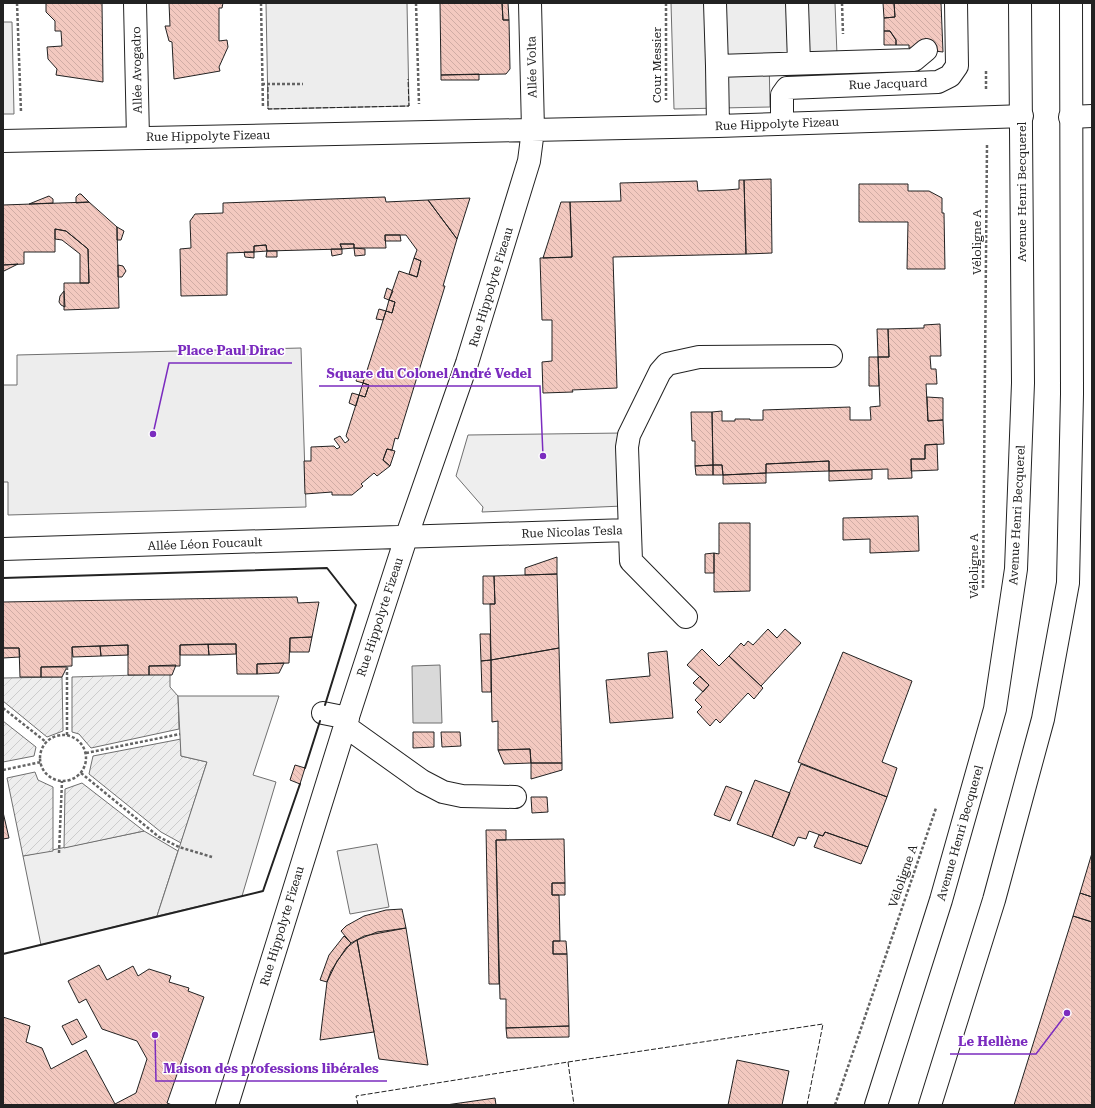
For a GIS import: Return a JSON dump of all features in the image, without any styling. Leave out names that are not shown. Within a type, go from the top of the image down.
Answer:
[{"type":"street","name":"Allée Avogadro","points":[[135,3],[138,138]]},
{"type":"street","name":"Allée Volta","points":[[530,3],[533,130]]},
{"type":"street","points":[[715,3],[718,126]]},
{"type":"street","points":[[797,3],[799,63]]},
{"type":"street","name":"Rue Jacquard","points":[[782,124],[782,95],[787,88],[938,82],[950,76],[957,66],[956,3]]},
{"type":"street","name":"Avenue Henri Becquerel","points":[[876,1105],[941,900],[995,708],[1016,569],[1023,383],[1020,3]]},
{"type":"street","points":[[930,1105],[994,900],[1041,727],[1068,584],[1072,394],[1070,117],[1071,3]]},
{"type":"street","points":[[717,66],[914,60],[926,50]]},
{"type":"street","name":"Rue Hippolyte Fizeau","points":[[3,141],[718,126],[1022,116]]},
{"type":"street","points":[[1070,117],[1092,116]]},
{"type":"street","name":"Rue Hippolyte Fizeau","points":[[226,1105],[346,722],[406,538],[479,324],[529,161],[533,130]]},
{"type":"street","points":[[629,530],[627,447],[629,435],[660,372],[667,364],[698,357],[831,356]]},
{"type":"street","name":"Rue Nicolas Tesla","points":[[406,538],[629,530],[631,561],[686,617]]},
{"type":"street","name":"Allée Léon Foucault","points":[[3,549],[406,538]]},
{"type":"street","points":[[323,713],[346,722],[422,782],[443,792],[462,796],[515,797]]},
{"type":"path","points":[[17,3],[21,115]]},
{"type":"path","points":[[261,3],[263,115]]},
{"type":"path","points":[[416,3],[420,104]]},
{"type":"path","name":"Cour Messier","points":[[666,3],[666,127]]},
{"type":"path","name":"Véloligne A","points":[[983,592],[986,66]]},
{"type":"path","points":[[262,84],[303,84]]},
{"type":"path","points":[[67,667],[68,735]]},
{"type":"path","points":[[3,708],[46,742]]},
{"type":"path","points":[[86,753],[180,734]]},
{"type":"path","points":[[68,735],[74,737],[82,743],[87,761],[81,773],[70,780],[62,782],[46,774],[40,762],[41,749],[46,742],[54,736],[68,735]]},
{"type":"path","points":[[3,770],[40,762]]},
{"type":"path","points":[[81,773],[159,837],[179,847],[212,856]]},
{"type":"path","points":[[59,853],[62,782]]},
{"type":"path","name":"Véloligne A","points":[[835,1105],[937,806]]},
{"type":"shaded area","points":[[266,3],[407,3],[409,106],[268,109]]},
{"type":"shaded area","points":[[671,3],[835,3],[837,55],[769,56],[770,107],[674,109]]},
{"type":"shaded area","points":[[3,22],[12,22],[14,114],[3,114]]},
{"type":"shaded area","points":[[301,348],[306,507],[8,515],[8,482],[3,482],[3,385],[17,385],[17,355]]},
{"type":"shaded area","points":[[623,433],[623,506],[482,512],[483,507],[456,476],[468,435]]},
{"type":"shaded area","points":[[440,665],[442,723],[413,723],[412,666]]},
{"type":"shaded area","points":[[170,674],[170,687],[178,696],[179,729],[91,748],[79,734],[72,732],[72,677]]},
{"type":"shaded area","points":[[62,677],[63,731],[47,737],[3,701],[3,678]]},
{"type":"shaded area","points":[[178,696],[279,696],[253,775],[276,782],[242,896],[157,916],[207,762],[181,756]]},
{"type":"shaded area","points":[[3,721],[36,747],[34,756],[3,762]]},
{"type":"shaded area","points":[[181,739],[181,756],[207,762],[181,843],[161,832],[89,774],[93,756]]},
{"type":"shaded area","points":[[35,772],[38,780],[53,787],[53,851],[23,856],[7,778]]},
{"type":"shaded area","points":[[82,783],[144,831],[64,848],[65,789]]},
{"type":"shaded area","points":[[144,831],[178,851],[157,916],[41,945],[23,856]]},
{"type":"shaded area","points":[[377,844],[389,907],[350,914],[337,851]]},
{"type":"building","points":[[46,3],[102,3],[103,82],[56,75],[57,69],[48,59],[47,47],[62,46],[61,31],[55,31],[55,21],[46,12]]},
{"type":"building","points":[[169,3],[223,3],[222,8],[219,8],[219,41],[227,40],[228,47],[219,67],[220,71],[174,79],[172,42],[169,41],[165,26],[170,26]]},
{"type":"building","points":[[440,3],[502,3],[503,20],[509,20],[510,69],[506,74],[441,75]]},
{"type":"building","points":[[502,3],[508,3],[509,20],[503,20]]},
{"type":"building","points":[[883,3],[894,3],[895,17],[884,18]]},
{"type":"building","points":[[894,3],[941,3],[943,52],[909,48],[909,45],[896,45],[896,40],[890,31],[884,31],[884,18],[895,17]]},
{"type":"building","points":[[884,31],[890,31],[896,40],[896,45],[884,45]]},
{"type":"building","points":[[479,74],[479,80],[441,80],[441,75]]},
{"type":"building","points":[[771,179],[772,253],[746,254],[744,180]]},
{"type":"building","points":[[739,180],[744,180],[746,254],[613,257],[617,388],[543,393],[542,362],[552,361],[552,320],[542,320],[540,258],[572,257],[570,202],[621,201],[620,183],[697,181],[698,191],[739,189]]},
{"type":"building","points":[[859,184],[908,184],[908,191],[929,191],[942,198],[942,213],[944,213],[945,269],[907,269],[908,222],[859,222]]},
{"type":"building","points":[[81,194],[89,202],[76,203],[76,197]]},
{"type":"building","points":[[49,196],[53,199],[53,203],[29,204]]},
{"type":"building","points":[[385,197],[386,202],[428,200],[457,239],[443,286],[445,286],[398,439],[395,438],[392,450],[387,449],[383,460],[390,466],[377,476],[374,473],[361,484],[363,486],[352,495],[332,495],[332,492],[305,494],[304,461],[311,461],[311,447],[334,446],[337,449],[340,447],[334,439],[340,436],[345,443],[349,440],[346,436],[359,395],[365,397],[369,385],[363,383],[386,311],[392,313],[395,302],[389,300],[399,271],[417,277],[421,261],[414,258],[417,250],[406,235],[385,235],[386,248],[354,248],[354,244],[340,244],[342,249],[267,251],[266,245],[254,246],[254,252],[227,253],[227,295],[181,296],[180,249],[191,248],[190,221],[195,214],[223,213],[223,203]]},
{"type":"building","points":[[470,198],[457,239],[428,200]]},
{"type":"building","points":[[89,202],[117,227],[119,308],[64,310],[64,283],[89,283],[88,249],[66,231],[55,229],[55,252],[24,252],[24,264],[3,265],[3,205]]},
{"type":"building","points":[[561,202],[570,202],[572,257],[543,258]]},
{"type":"building","points":[[117,227],[124,231],[121,240],[117,240]]},
{"type":"building","points":[[55,229],[66,231],[88,249],[89,283],[80,283],[80,254],[62,240],[55,239]]},
{"type":"building","points":[[385,235],[400,235],[401,241],[385,241]]},
{"type":"building","points":[[340,244],[354,244],[354,248],[342,249]]},
{"type":"building","points":[[266,245],[267,251],[254,252],[254,246]]},
{"type":"building","points":[[354,248],[365,249],[365,255],[355,256]]},
{"type":"building","points":[[331,249],[342,249],[342,254],[332,256]]},
{"type":"building","points":[[267,251],[277,251],[277,257],[266,257]]},
{"type":"building","points":[[244,252],[254,252],[254,258],[245,257]]},
{"type":"building","points":[[414,258],[421,261],[417,277],[409,274]]},
{"type":"building","points":[[18,264],[4,271],[3,269],[3,265]]},
{"type":"building","points":[[118,265],[123,266],[126,271],[122,277],[118,277]]},
{"type":"building","points":[[387,288],[393,291],[389,300],[384,298]]},
{"type":"building","points":[[64,291],[65,307],[59,302],[60,296]]},
{"type":"building","points":[[389,300],[395,302],[392,313],[386,311]]},
{"type":"building","points":[[379,309],[386,311],[383,320],[376,319]]},
{"type":"building","points":[[940,324],[941,356],[930,356],[931,369],[936,369],[937,384],[926,384],[928,421],[943,420],[944,444],[925,445],[925,459],[911,459],[912,478],[888,479],[888,469],[829,471],[829,461],[766,464],[766,473],[723,475],[722,465],[713,465],[712,412],[722,411],[722,421],[735,421],[735,419],[763,420],[763,410],[850,407],[850,420],[871,420],[870,407],[880,406],[878,357],[889,357],[888,329],[924,328],[924,325]]},
{"type":"building","points":[[877,329],[888,329],[889,357],[878,357]]},
{"type":"building","points":[[869,357],[878,357],[879,386],[869,386]]},
{"type":"building","points":[[359,372],[366,374],[363,383],[356,381]]},
{"type":"building","points":[[363,383],[369,385],[365,397],[359,395]]},
{"type":"building","points":[[352,393],[359,395],[356,406],[349,403]]},
{"type":"building","points":[[927,397],[943,398],[943,420],[928,421]]},
{"type":"building","points":[[691,412],[712,412],[713,465],[695,466],[695,441],[692,441]]},
{"type":"building","points":[[937,444],[938,470],[911,471],[911,459],[925,459],[925,445]]},
{"type":"building","points":[[387,449],[395,451],[390,466],[383,460]]},
{"type":"building","points":[[829,461],[829,471],[766,473],[766,464]]},
{"type":"building","points":[[713,465],[722,465],[723,475],[713,475]]},
{"type":"building","points":[[713,465],[713,475],[696,475],[695,466]]},
{"type":"building","points":[[872,470],[872,479],[829,481],[829,471]]},
{"type":"building","points":[[766,473],[766,483],[723,484],[723,475]]},
{"type":"building","points":[[918,516],[919,551],[870,553],[870,539],[843,540],[843,518]]},
{"type":"building","points":[[719,523],[750,523],[750,591],[714,592],[714,553],[719,554]]},
{"type":"building","points":[[714,553],[714,573],[705,573],[705,554]]},
{"type":"building","points":[[557,557],[557,574],[525,575],[525,568]]},
{"type":"building","points":[[557,574],[559,648],[491,660],[490,604],[495,604],[494,576]]},
{"type":"building","points":[[483,576],[494,576],[495,604],[483,604]]},
{"type":"building","points":[[297,597],[298,603],[319,602],[312,637],[290,638],[289,663],[257,664],[257,674],[237,674],[236,644],[180,645],[180,666],[149,666],[149,675],[128,675],[128,645],[72,647],[72,666],[41,667],[41,677],[20,677],[19,648],[3,648],[3,602]]},
{"type":"building","points":[[768,629],[777,638],[785,629],[801,643],[761,686],[729,656],[741,643],[744,646],[748,641],[753,645]]},
{"type":"building","points":[[480,634],[490,634],[491,660],[481,661]]},
{"type":"building","points":[[312,637],[309,652],[290,652],[290,638]]},
{"type":"building","points":[[208,644],[209,655],[180,655],[180,645]]},
{"type":"building","points":[[208,644],[236,644],[236,654],[209,655]]},
{"type":"building","points":[[128,645],[128,655],[101,656],[100,646]]},
{"type":"building","points":[[100,646],[101,656],[73,657],[72,647]]},
{"type":"building","points":[[3,648],[19,648],[20,657],[3,658]]},
{"type":"building","points":[[559,648],[562,763],[531,763],[530,749],[498,750],[498,721],[492,722],[491,660]]},
{"type":"building","points":[[702,649],[719,666],[729,656],[763,688],[754,699],[748,693],[720,723],[716,719],[710,726],[697,712],[702,707],[695,700],[709,685],[687,665]]},
{"type":"building","points":[[667,651],[673,718],[610,723],[606,680],[650,676],[648,653]]},
{"type":"building","points":[[843,652],[912,681],[882,762],[897,768],[887,797],[798,762]]},
{"type":"building","points":[[491,660],[491,692],[482,692],[481,661]]},
{"type":"building","points":[[284,663],[279,673],[257,674],[257,664]]},
{"type":"building","points":[[176,665],[172,675],[149,675],[149,666]]},
{"type":"building","points":[[41,667],[67,667],[62,677],[41,677]]},
{"type":"building","points":[[700,676],[709,685],[703,692],[693,683]]},
{"type":"building","points":[[413,732],[434,732],[434,747],[413,748]]},
{"type":"building","points":[[441,732],[460,732],[461,746],[442,747]]},
{"type":"building","points":[[530,749],[531,763],[504,764],[498,750]]},
{"type":"building","points":[[531,763],[562,763],[562,770],[531,779]]},
{"type":"building","points":[[801,764],[887,797],[868,847],[825,832],[823,836],[809,831],[806,839],[798,837],[794,846],[772,837]]},
{"type":"building","points":[[295,765],[305,768],[300,784],[290,780]]},
{"type":"building","points":[[755,780],[790,793],[772,837],[737,824]]},
{"type":"building","points":[[726,786],[742,792],[730,821],[714,815]]},
{"type":"building","points":[[531,797],[547,797],[548,812],[532,813]]},
{"type":"building","points":[[3,812],[9,838],[3,839]]},
{"type":"building","points":[[486,830],[506,830],[506,840],[496,840],[499,984],[489,984]]},
{"type":"building","points":[[825,832],[868,847],[861,864],[814,847],[819,835],[823,836]]},
{"type":"building","points":[[564,839],[565,883],[552,883],[552,895],[559,895],[560,941],[553,941],[553,954],[567,954],[569,1026],[506,1028],[506,999],[500,999],[496,840]]},
{"type":"building","points":[[1092,853],[1092,897],[1080,893]]},
{"type":"building","points":[[552,883],[565,883],[565,895],[552,895]]},
{"type":"building","points":[[1080,893],[1092,897],[1092,922],[1073,916]]},
{"type":"building","points":[[402,909],[406,928],[364,936],[351,943],[341,931],[346,926],[364,916],[386,910]]},
{"type":"building","points":[[1073,916],[1092,922],[1092,1105],[1014,1105]]},
{"type":"building","points":[[406,928],[428,1065],[379,1059],[357,940],[377,932]]},
{"type":"building","points":[[344,936],[351,943],[337,961],[327,982],[320,980],[329,955]]},
{"type":"building","points":[[357,940],[374,1032],[320,1040],[327,982],[331,971],[346,948]]},
{"type":"building","points":[[553,941],[566,941],[567,954],[553,954]]},
{"type":"building","points":[[99,965],[107,980],[133,966],[138,976],[149,969],[171,976],[169,982],[189,988],[188,991],[204,997],[167,1103],[172,1105],[3,1105],[3,1017],[30,1026],[26,1042],[42,1048],[51,1069],[86,1050],[115,1104],[136,1093],[147,1059],[137,1041],[102,1029],[86,999],[79,1003],[68,981]]},
{"type":"building","points":[[77,1019],[87,1037],[72,1045],[62,1026]]},
{"type":"building","points":[[569,1026],[569,1037],[507,1038],[506,1028]]},
{"type":"building","points":[[737,1060],[789,1071],[782,1105],[728,1105]]},
{"type":"building","points":[[495,1098],[496,1105],[446,1105]]},
{"type":"fence","points":[[268,87],[268,109],[409,106],[408,79]]},
{"type":"fence","points":[[568,1062],[823,1024],[807,1105]]},
{"type":"fence","points":[[358,1105],[356,1096],[568,1062],[574,1105]]},
{"type":"wall","points":[[3,578],[327,568],[356,605],[325,705]]},
{"type":"wall","points":[[305,768],[320,721]]},
{"type":"wall","points":[[3,954],[263,891],[300,784]]},
{"type":"place","name":"Place Paul Dirac","points":[[153,434]]},
{"type":"place","name":"Square du Colonel André Vedel","points":[[543,456]]},
{"type":"place","name":"Le Hellène","points":[[1067,1013]]},
{"type":"place","name":"Maison des professions libérales","points":[[155,1035]]}]
